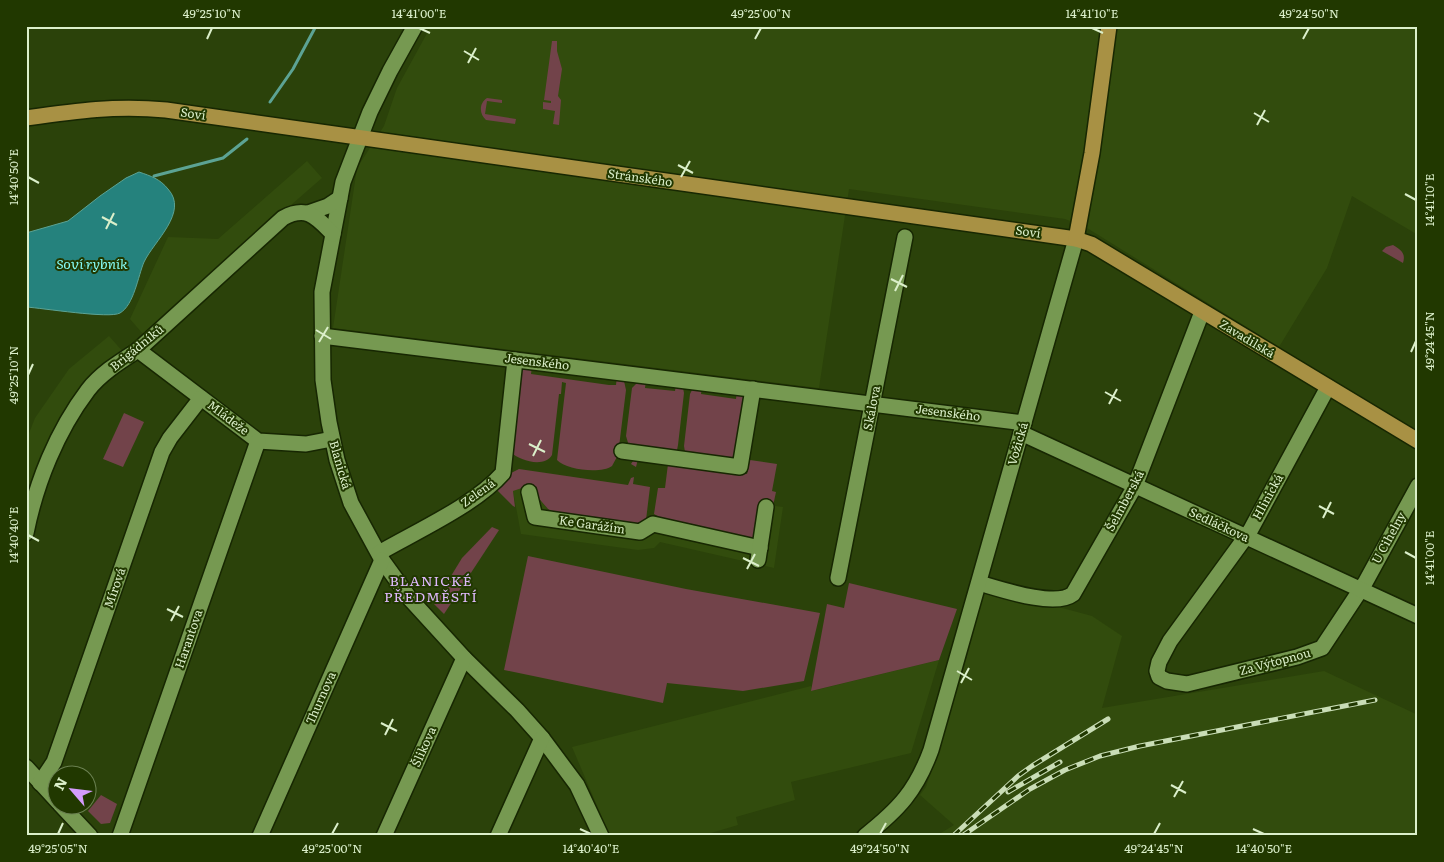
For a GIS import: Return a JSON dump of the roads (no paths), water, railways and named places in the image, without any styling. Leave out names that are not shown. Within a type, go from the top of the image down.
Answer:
[{"type":"main road","name":"Vožická","points":[[1076,239],[1092,153],[1109,26]]},
{"type":"main road","name":"Soví","points":[[26,118],[96,108],[143,108],[359,138]]},
{"type":"main road","name":"Stránského","points":[[359,138],[981,226]]},
{"type":"main road","name":"Soví","points":[[981,226],[1076,239]]},
{"type":"main road","name":"Zavadilská","points":[[1076,239],[1091,244],[1418,441]]},
{"type":"street","name":"Blanická","points":[[415,26],[390,71],[359,138],[340,198],[322,292],[323,380],[336,460],[351,503],[381,556],[412,600],[464,658],[517,710],[542,738],[577,785],[601,836]]},
{"type":"street","name":"Brigádníků","points":[[26,533],[44,469],[63,429],[88,389],[113,366],[138,350],[283,218],[295,213],[308,213],[328,206],[340,198]]},
{"type":"street","points":[[308,213],[322,222],[333,234]]},
{"type":"street","name":"Skálova","points":[[838,578],[905,237]]},
{"type":"street","name":"Vožická","points":[[865,836],[897,810],[913,789],[926,764],[1076,239]]},
{"type":"street","name":"Šelmberská","points":[[979,583],[1020,594],[1046,598],[1060,599],[1073,594],[1136,486],[1202,312]]},
{"type":"street","name":"Jesenského","points":[[322,336],[872,404],[1023,428]]},
{"type":"street","name":"Mládeže","points":[[138,350],[258,441],[306,444],[332,439]]},
{"type":"street","name":"Zelená","points":[[381,556],[492,486],[503,473],[515,360]]},
{"type":"street","name":"Hlinická","points":[[1159,677],[1157,671],[1158,662],[1170,641],[1250,531],[1328,388]]},
{"type":"street","points":[[622,451],[740,467],[753,389]]},
{"type":"street","name":"Mírová","points":[[40,783],[54,762],[162,452],[170,438],[201,398]]},
{"type":"street","name":"Sedláčkova","points":[[1023,428],[1136,486],[1418,616]]},
{"type":"street","name":"Harantova","points":[[120,836],[258,441]]},
{"type":"street","name":"U Cihelny","points":[[1360,589],[1418,486]]},
{"type":"street","name":"Ke Garážím","points":[[529,492],[535,517],[640,532],[653,524],[759,554],[766,507]]},
{"type":"street","name":"Thurnova","points":[[260,836],[381,556]]},
{"type":"street","name":"Za Výtopnou","points":[[1159,677],[1167,681],[1187,684],[1319,650],[1325,646],[1360,589]]},
{"type":"street","name":"Šlikova","points":[[384,836],[464,658]]},
{"type":"street","points":[[498,836],[542,738]]},
{"type":"street","points":[[26,768],[48,791]]},
{"type":"street","points":[[69,814],[90,836]]},
{"type":"water","name":"Soví rybník","points":[[139,172],[162,183],[173,198],[175,207],[168,226],[144,262],[132,297],[125,309],[114,315],[103,315],[26,307],[26,233],[68,221],[126,178]]},
{"type":"waterway","points":[[270,102],[293,69],[316,26]]},
{"type":"waterway","points":[[154,176],[223,158],[247,139]]},
{"type":"railway","points":[[962,836],[1030,789],[1065,770],[1100,756],[1140,746],[1375,700]]},
{"type":"railway","points":[[953,836],[1018,776],[1108,719]]},
{"type":"railway","points":[[1008,792],[1060,762]]},
{"type":"district","name":"BLANICKÉ PŘEDMĚSTÍ","points":[[431,590]]}]
